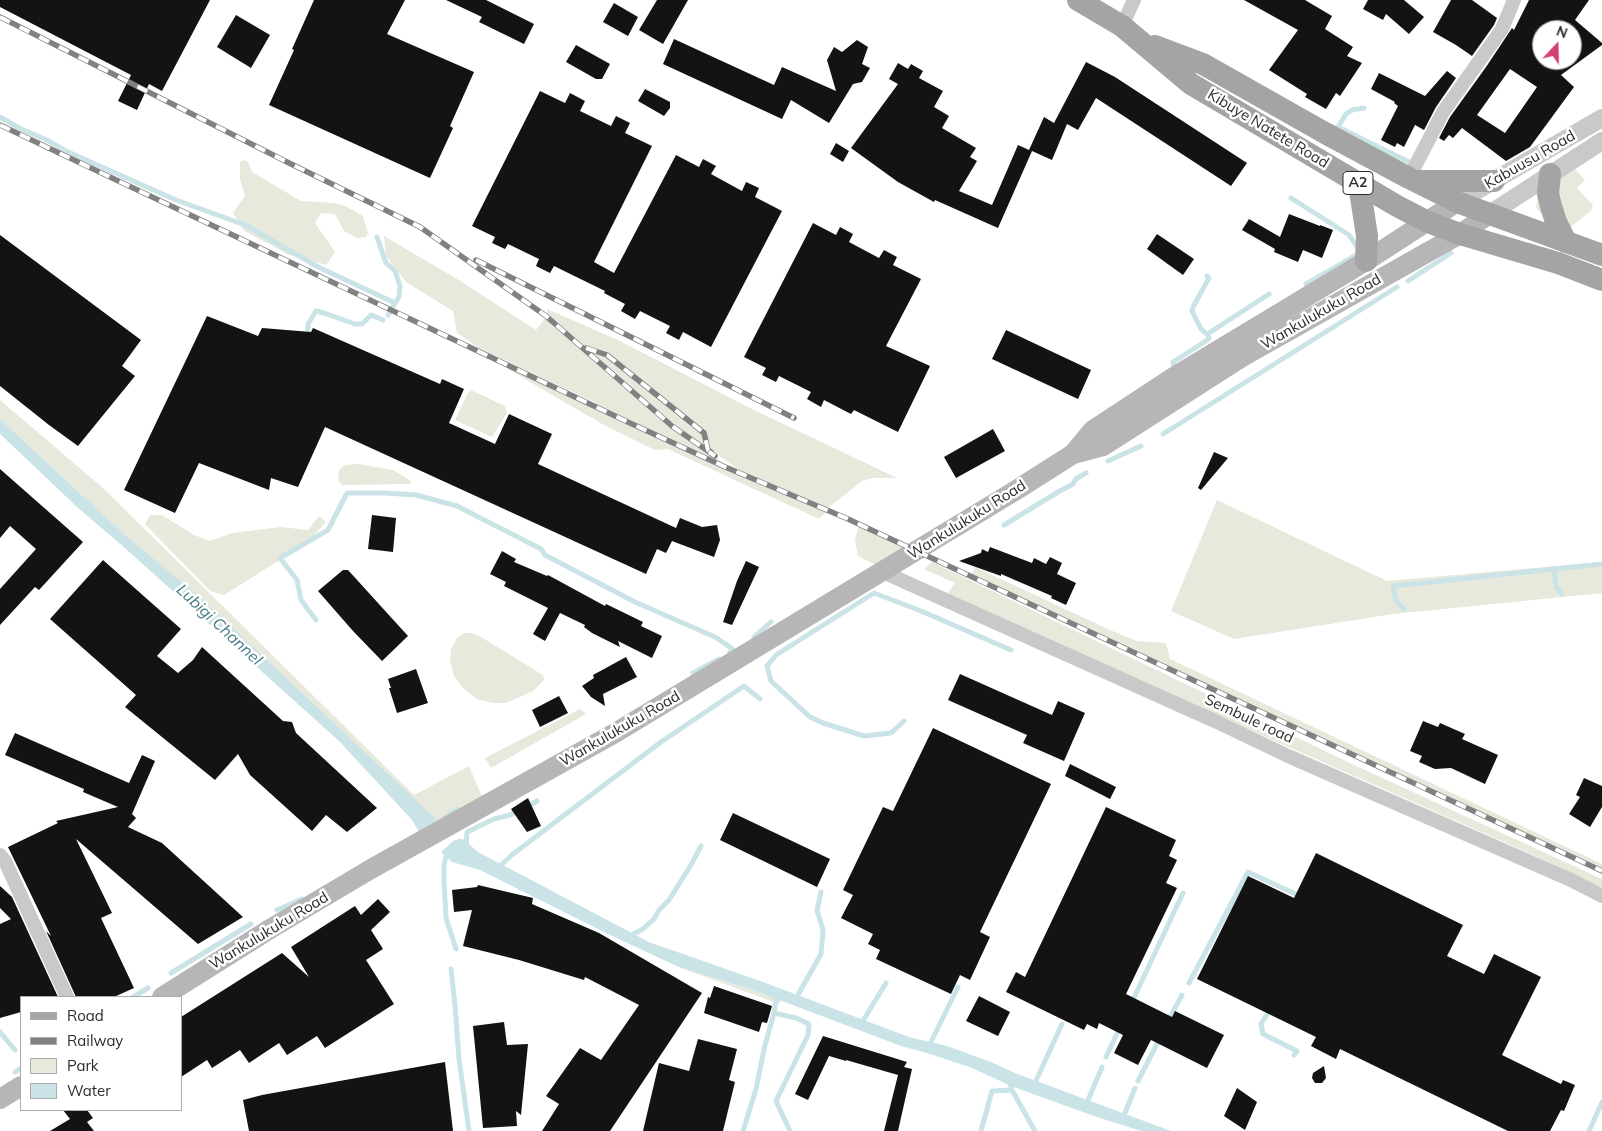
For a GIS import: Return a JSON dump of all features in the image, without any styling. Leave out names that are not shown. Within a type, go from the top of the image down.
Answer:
[{"type":"main road","name":"Kibuye Natete Road","points":[[1078,0],[1130,33],[1191,84],[1359,184],[1428,222],[1460,234],[1558,263],[1602,280]]},
{"type":"main road","name":"Kibuye Natete Road","points":[[1130,33],[1203,64],[1457,202],[1602,255]]},
{"type":"main road","points":[[1550,174],[1548,194],[1556,222],[1566,242]]},
{"type":"main road","points":[[1412,179],[1494,181]]},
{"type":"main road","points":[[1359,184],[1367,236],[1366,261]]},
{"type":"main road","name":"Wankulukuku Road","points":[[1073,454],[1093,430],[1172,378],[1366,261],[1457,202]]},
{"type":"main road","name":"Wankulukuku Road","points":[[164,996],[270,929],[371,869],[615,733],[1073,454],[1103,446],[1242,357],[1460,234],[1491,213]]},
{"type":"main road","points":[[0,1099],[20,1087]]},
{"type":"street","points":[[1130,33],[1134,0]]},
{"type":"street","points":[[1412,179],[1438,120],[1502,29],[1514,0]]},
{"type":"street","name":"Kabuusu Road","points":[[1457,202],[1602,118]]},
{"type":"street","name":"Kabuusu Road","points":[[1491,213],[1602,140]]},
{"type":"street","name":"Sembule road","points":[[882,572],[1217,722],[1288,756],[1571,880],[1602,896]]},
{"type":"street","points":[[0,855],[5,861],[67,996]]},
{"type":"green space","points":[[244,160],[248,162],[252,172],[301,201],[334,203],[345,206],[363,216],[368,233],[366,237],[357,238],[344,231],[335,214],[321,213],[315,223],[335,252],[326,265],[287,254],[243,230],[233,213],[245,196],[240,179],[240,162]]},
{"type":"green space","points":[[1575,169],[1585,180],[1577,188],[1593,205],[1591,211],[1568,229],[1549,221],[1536,208],[1537,201],[1544,188]]},
{"type":"green space","points":[[384,236],[457,279],[536,330],[546,317],[672,428],[728,467],[595,403],[596,400],[595,402],[568,390],[479,348],[457,333],[453,311],[406,282],[386,256]]},
{"type":"green space","points":[[547,309],[618,340],[752,409],[897,478],[873,478],[862,481],[828,508],[738,469],[674,424],[547,315]]},
{"type":"green space","points":[[510,366],[668,441],[826,512],[819,519],[668,449],[655,450],[604,425],[564,402],[508,369]]},
{"type":"green space","points":[[471,390],[505,406],[507,413],[492,437],[455,420]]},
{"type":"green space","points":[[0,400],[103,488],[414,795],[469,766],[483,799],[439,823],[202,600],[125,535],[0,419]]},
{"type":"green space","points":[[358,464],[393,470],[408,479],[411,484],[342,485],[338,474],[340,469],[345,465]]},
{"type":"green space","points":[[1217,500],[1387,581],[1602,562],[1602,593],[1393,614],[1234,639],[1171,611]]},
{"type":"green space","points":[[150,515],[162,515],[194,535],[210,541],[232,533],[281,527],[308,530],[319,516],[326,522],[307,543],[224,595],[210,591],[145,524]]},
{"type":"green space","points":[[859,525],[924,555],[890,564],[874,564],[858,556],[855,540]]},
{"type":"green space","points":[[932,562],[1352,764],[1602,879],[1602,888],[1529,853],[946,596],[955,583],[924,569]]},
{"type":"green space","points":[[975,567],[1137,641],[1166,643],[1170,659],[1602,864],[1602,869],[1060,618],[972,574]]},
{"type":"green space","points":[[465,633],[472,633],[481,637],[543,675],[544,680],[533,691],[506,703],[492,703],[477,699],[462,687],[454,676],[450,660],[451,649],[457,638]]},
{"type":"green space","points":[[580,709],[586,714],[491,768],[485,758]]},
{"type":"green space","points":[[681,968],[753,990],[781,1000],[779,1004]]},
{"type":"water","name":"Lubigi Channel","points":[[0,419],[125,535],[202,599],[440,823],[418,835],[418,830],[412,820],[340,742],[77,507],[0,434]]},
{"type":"water","points":[[463,839],[478,852],[649,942],[763,982],[909,1037],[947,1046],[1171,1131],[1141,1131],[1094,1116],[1011,1086],[972,1068],[901,1046],[753,990],[681,968],[480,870],[452,862],[441,852],[453,841]]},
{"type":"building","points":[[0,0],[210,0],[162,91],[149,84],[137,110],[118,101],[131,75],[0,7]]},
{"type":"building","points":[[314,0],[405,0],[387,34],[474,72],[450,126],[453,128],[430,178],[269,105]]},
{"type":"building","points":[[446,0],[486,0],[534,24],[524,44],[479,22],[482,17]]},
{"type":"building","points":[[657,0],[688,0],[663,44],[639,30]]},
{"type":"building","points":[[1244,0],[1305,0],[1332,16],[1325,29],[1353,47],[1347,56],[1362,63],[1340,96],[1336,93],[1326,109],[1305,97],[1307,94],[1269,70],[1298,30]]},
{"type":"building","points":[[1368,0],[1404,0],[1424,17],[1409,34],[1386,14],[1383,20],[1363,9]]},
{"type":"building","points":[[1451,0],[1472,0],[1497,18],[1472,56],[1433,32]]},
{"type":"building","points":[[1529,0],[1589,0],[1575,20],[1532,20],[1532,70],[1568,70],[1561,75],[1574,87],[1530,147],[1506,161],[1462,128],[1453,138],[1449,135],[1444,141],[1439,138],[1450,117],[1512,28],[1514,30]],"holes":[[[1510,69],[1537,87],[1505,133],[1477,115]]]},
{"type":"building","points":[[614,3],[638,17],[628,36],[603,22]]},
{"type":"building","points":[[236,15],[270,35],[251,68],[217,47]]},
{"type":"building","points":[[1582,26],[1602,43],[1602,45],[1582,60]]},
{"type":"building","points":[[674,39],[774,85],[782,67],[836,91],[827,60],[834,47],[842,52],[857,40],[868,47],[862,64],[870,68],[862,82],[853,84],[829,123],[791,100],[782,119],[663,64]]},
{"type":"building","points":[[576,45],[610,64],[602,79],[596,79],[566,62]]},
{"type":"building","points":[[1086,62],[1115,77],[1247,163],[1231,186],[1096,98],[1078,130],[1067,124],[1052,160],[1032,151],[998,228],[935,200],[934,202],[898,182],[851,148],[898,84],[889,79],[898,63],[908,69],[911,64],[923,71],[919,78],[943,91],[934,107],[949,116],[942,128],[976,148],[970,157],[977,161],[959,191],[992,205],[1018,145],[1029,150],[1044,117],[1054,123]]},
{"type":"building","points":[[1447,71],[1456,78],[1436,107],[1424,130],[1415,125],[1404,147],[1397,143],[1395,147],[1381,140],[1398,106],[1395,102],[1371,89],[1379,73],[1425,96]]},
{"type":"building","points":[[645,89],[670,102],[670,108],[664,116],[638,101]]},
{"type":"building","points":[[540,91],[565,103],[570,93],[585,101],[580,111],[611,126],[616,116],[630,123],[625,133],[652,146],[594,262],[614,273],[676,155],[699,167],[703,159],[716,166],[711,174],[742,191],[746,182],[759,188],[755,197],[782,211],[711,347],[683,332],[679,340],[666,333],[670,326],[640,311],[635,319],[621,311],[625,304],[604,293],[605,291],[554,266],[550,273],[536,266],[539,259],[508,244],[505,249],[492,243],[495,237],[472,226]]},
{"type":"building","points":[[836,143],[849,151],[843,162],[830,154]]},
{"type":"building","points":[[1289,214],[1333,230],[1322,258],[1303,250],[1298,262],[1274,252],[1275,249],[1242,230],[1249,219],[1280,237]]},
{"type":"building","points":[[813,223],[836,235],[840,227],[853,234],[849,242],[879,258],[884,250],[897,257],[893,265],[921,279],[886,346],[930,366],[898,432],[854,410],[851,414],[824,400],[821,407],[807,399],[811,392],[779,376],[776,382],[762,375],[766,368],[744,357]]},
{"type":"building","points":[[1157,234],[1194,259],[1183,275],[1147,249]]},
{"type":"building","points":[[0,235],[141,340],[122,366],[135,376],[78,446],[0,386]]},
{"type":"building","points":[[207,316],[258,336],[262,328],[311,332],[313,328],[440,384],[442,379],[464,389],[449,423],[495,444],[509,414],[552,434],[538,464],[676,528],[680,518],[702,527],[717,525],[720,540],[714,557],[672,541],[666,553],[657,549],[646,574],[325,427],[298,487],[271,478],[269,490],[199,463],[175,513],[124,490]]},
{"type":"building","points":[[1006,330],[1091,370],[1078,399],[992,359]]},
{"type":"building","points":[[993,429],[1005,451],[956,478],[944,457]]},
{"type":"building","points":[[1214,452],[1228,458],[1201,490],[1198,488]]},
{"type":"building","points":[[0,469],[83,542],[39,590],[35,587],[0,625],[0,589],[36,549],[10,526],[0,538]]},
{"type":"building","points":[[372,515],[396,518],[393,552],[368,549]]},
{"type":"building","points":[[990,547],[1032,563],[1034,558],[1046,564],[1050,557],[1062,563],[1057,574],[1076,583],[1066,605],[1051,598],[1052,596],[1001,574],[1001,576],[959,561],[981,553],[982,549],[988,552]]},
{"type":"building","points":[[502,551],[516,559],[514,562],[548,575],[605,606],[606,604],[643,622],[641,626],[662,636],[652,658],[618,641],[620,647],[592,633],[584,627],[585,625],[560,613],[545,641],[533,634],[548,608],[504,586],[506,582],[490,574]]},
{"type":"building","points":[[103,560],[181,629],[157,656],[178,673],[193,660],[202,647],[283,721],[292,722],[296,733],[377,808],[347,832],[326,815],[312,831],[250,775],[238,754],[215,780],[125,707],[136,695],[50,619]]},
{"type":"building","points":[[746,561],[759,567],[732,625],[723,622]]},
{"type":"building","points":[[343,570],[348,570],[408,636],[382,661],[318,591]]},
{"type":"building","points":[[626,657],[637,677],[603,694],[605,706],[591,697],[582,686],[594,678],[593,675]]},
{"type":"building","points":[[416,669],[428,703],[397,713],[388,679]]},
{"type":"building","points":[[960,674],[1052,715],[1058,701],[1085,713],[1064,761],[1023,743],[1027,735],[948,700]]},
{"type":"building","points":[[559,696],[568,713],[540,727],[532,710]]},
{"type":"building","points":[[1423,721],[1438,727],[1440,723],[1465,734],[1462,739],[1498,755],[1485,784],[1451,768],[1435,769],[1419,762],[1422,756],[1410,751]]},
{"type":"building","points":[[933,728],[1051,784],[980,932],[990,937],[970,980],[960,975],[951,994],[876,959],[880,950],[868,944],[873,934],[841,918],[853,895],[843,890],[883,807],[893,811]]},
{"type":"building","points":[[15,733],[129,783],[142,755],[155,761],[132,814],[136,818],[128,827],[162,843],[243,917],[198,944],[76,839],[112,913],[101,918],[134,988],[116,996],[76,996],[46,931],[51,936],[8,847],[58,823],[56,821],[118,807],[83,792],[84,789],[5,755]]},
{"type":"building","points":[[1070,764],[1116,787],[1110,799],[1065,776]]},
{"type":"building","points":[[1584,778],[1602,786],[1602,807],[1590,827],[1569,814],[1580,797],[1576,795]]},
{"type":"building","points":[[528,798],[541,826],[527,832],[511,809]]},
{"type":"building","points":[[1106,807],[1176,840],[1169,856],[1177,860],[1166,883],[1177,888],[1126,994],[1172,1017],[1175,1011],[1224,1035],[1207,1068],[1151,1040],[1138,1065],[1114,1053],[1123,1035],[1099,1023],[1097,1029],[1087,1024],[1084,1030],[1006,992],[1016,972],[1025,977]]},
{"type":"building","points":[[733,813],[830,859],[817,887],[720,840]]},
{"type":"building","points":[[1316,853],[1463,925],[1447,956],[1484,974],[1494,954],[1541,977],[1502,1055],[1561,1084],[1563,1080],[1575,1085],[1564,1111],[1561,1110],[1550,1131],[1508,1131],[1340,1049],[1336,1059],[1311,1046],[1316,1037],[1197,979],[1248,876],[1294,898]]},
{"type":"building","points":[[478,885],[533,898],[532,904],[599,933],[702,993],[610,1131],[542,1131],[559,1104],[546,1096],[580,1048],[601,1060],[639,1005],[585,977],[584,980],[519,960],[463,946],[472,910],[454,912],[452,890],[477,887]]},
{"type":"building","points":[[0,886],[12,897],[58,996],[20,996],[20,1012],[0,1018],[0,924],[11,919],[0,908]]},
{"type":"building","points":[[378,899],[390,912],[371,930],[383,949],[366,960],[394,1004],[325,1048],[317,1036],[287,1055],[279,1043],[249,1063],[240,1050],[212,1068],[207,1060],[182,1076],[182,1016],[282,953],[309,977],[291,947],[355,906],[361,915]]},
{"type":"building","points":[[714,986],[772,1006],[767,1023],[762,1022],[759,1032],[704,1013],[708,997],[710,998]]},
{"type":"building","points":[[979,996],[1010,1012],[998,1036],[966,1021]]},
{"type":"building","points":[[504,1022],[507,1045],[528,1044],[521,1115],[516,1111],[517,1126],[483,1128],[473,1026]]},
{"type":"building","points":[[823,1036],[907,1062],[904,1067],[912,1069],[898,1131],[884,1131],[898,1075],[829,1056],[808,1100],[795,1094]]},
{"type":"building","points":[[698,1039],[737,1049],[729,1080],[735,1082],[723,1131],[643,1131],[659,1063],[689,1071]]},
{"type":"building","points":[[445,1062],[453,1131],[249,1131],[243,1100]]},
{"type":"building","points":[[1324,1066],[1326,1078],[1322,1083],[1315,1083],[1312,1078],[1313,1073]]},
{"type":"building","points":[[1237,1088],[1257,1102],[1245,1130],[1224,1116]]},
{"type":"building","points":[[64,1111],[88,1111],[93,1118],[87,1122],[94,1131],[50,1131],[70,1119]]},
{"type":"waterway","points":[[1364,108],[1352,110],[1346,114],[1338,127],[1409,162]]},
{"type":"waterway","points":[[0,117],[66,151],[176,200],[245,225],[318,267],[395,303]]},
{"type":"waterway","points":[[1291,198],[1349,235],[1358,248]]},
{"type":"waterway","points":[[377,237],[386,263],[395,271],[400,286],[399,297],[392,308]]},
{"type":"waterway","points":[[1306,284],[1360,253]]},
{"type":"waterway","points":[[1408,281],[1451,253]]},
{"type":"waterway","points":[[1207,276],[1209,278],[1192,311],[1201,329],[1208,335]]},
{"type":"waterway","points":[[1163,434],[1397,287]]},
{"type":"waterway","points":[[1175,369],[1173,362],[1209,339],[1209,333],[1269,294]]},
{"type":"waterway","points":[[308,332],[308,324],[316,311],[355,324],[362,324],[371,315],[383,320]]},
{"type":"waterway","points":[[1108,461],[1141,446]]},
{"type":"waterway","points":[[1004,525],[1073,484],[1076,479],[1086,473]]},
{"type":"waterway","points":[[316,620],[301,600],[297,580],[280,558],[328,530],[347,493],[416,495],[457,506],[541,549],[545,555],[635,602],[715,637],[734,650],[730,652]]},
{"type":"waterway","points":[[1404,609],[1396,601],[1393,586],[1602,564]]},
{"type":"waterway","points":[[1554,569],[1556,587],[1562,594]]},
{"type":"waterway","points":[[904,721],[891,733],[864,736],[823,723],[810,717],[771,681],[767,666],[776,655],[874,593],[1011,650]]},
{"type":"waterway","points":[[754,637],[771,622]]},
{"type":"waterway","points":[[693,673],[719,659]]},
{"type":"waterway","points":[[500,866],[513,854],[661,742],[744,686],[760,699]]},
{"type":"waterway","points":[[527,807],[537,801]]},
{"type":"waterway","points":[[443,819],[457,809]]},
{"type":"waterway","points":[[466,847],[467,832],[494,819],[519,811]]},
{"type":"waterway","points":[[630,936],[643,929],[654,919],[659,910],[669,900],[701,846]]},
{"type":"waterway","points":[[447,852],[444,865],[446,918],[456,949]]},
{"type":"waterway","points":[[1189,983],[1248,872],[1302,897]]},
{"type":"waterway","points":[[795,1000],[821,954],[823,930],[817,910],[821,892]]},
{"type":"waterway","points":[[1131,1004],[1183,893]]},
{"type":"waterway","points":[[277,910],[302,899]]},
{"type":"waterway","points":[[171,973],[251,924]]},
{"type":"waterway","points":[[451,969],[459,1059],[469,1131]]},
{"type":"waterway","points":[[861,1024],[886,983]]},
{"type":"waterway","points":[[929,1046],[958,987]]},
{"type":"waterway","points":[[135,996],[148,988]]},
{"type":"waterway","points":[[743,1131],[756,1089],[777,994]]},
{"type":"waterway","points":[[1168,1021],[1182,995]]},
{"type":"waterway","points":[[774,1013],[796,1018],[809,1024],[808,1035],[776,1101],[790,1131]]},
{"type":"waterway","points":[[1268,1013],[1261,1024],[1263,1034],[1297,1051],[1294,1055]]},
{"type":"waterway","points":[[1034,1085],[1062,1024]]},
{"type":"waterway","points":[[1106,1057],[1120,1027]]},
{"type":"waterway","points":[[0,1032],[15,1050]]},
{"type":"waterway","points":[[1138,1081],[1160,1038]]},
{"type":"waterway","points":[[1086,1105],[1102,1067]]},
{"type":"waterway","points":[[15,1072],[20,1069]]},
{"type":"waterway","points":[[1009,1081],[1035,1131]]},
{"type":"waterway","points":[[1123,1118],[1135,1088]]},
{"type":"waterway","points":[[981,1131],[992,1091],[1012,1090]]},
{"type":"waterway","points":[[1589,1131],[1602,1102]]},
{"type":"railway","points":[[0,17],[420,227],[546,316],[672,426],[715,456]]},
{"type":"railway","points":[[0,125],[630,423],[723,466],[848,519],[1602,871]]},
{"type":"railway","points":[[476,260],[794,418]]},
{"type":"railway","points":[[586,348],[607,355],[704,433],[708,450],[711,452]]}]
